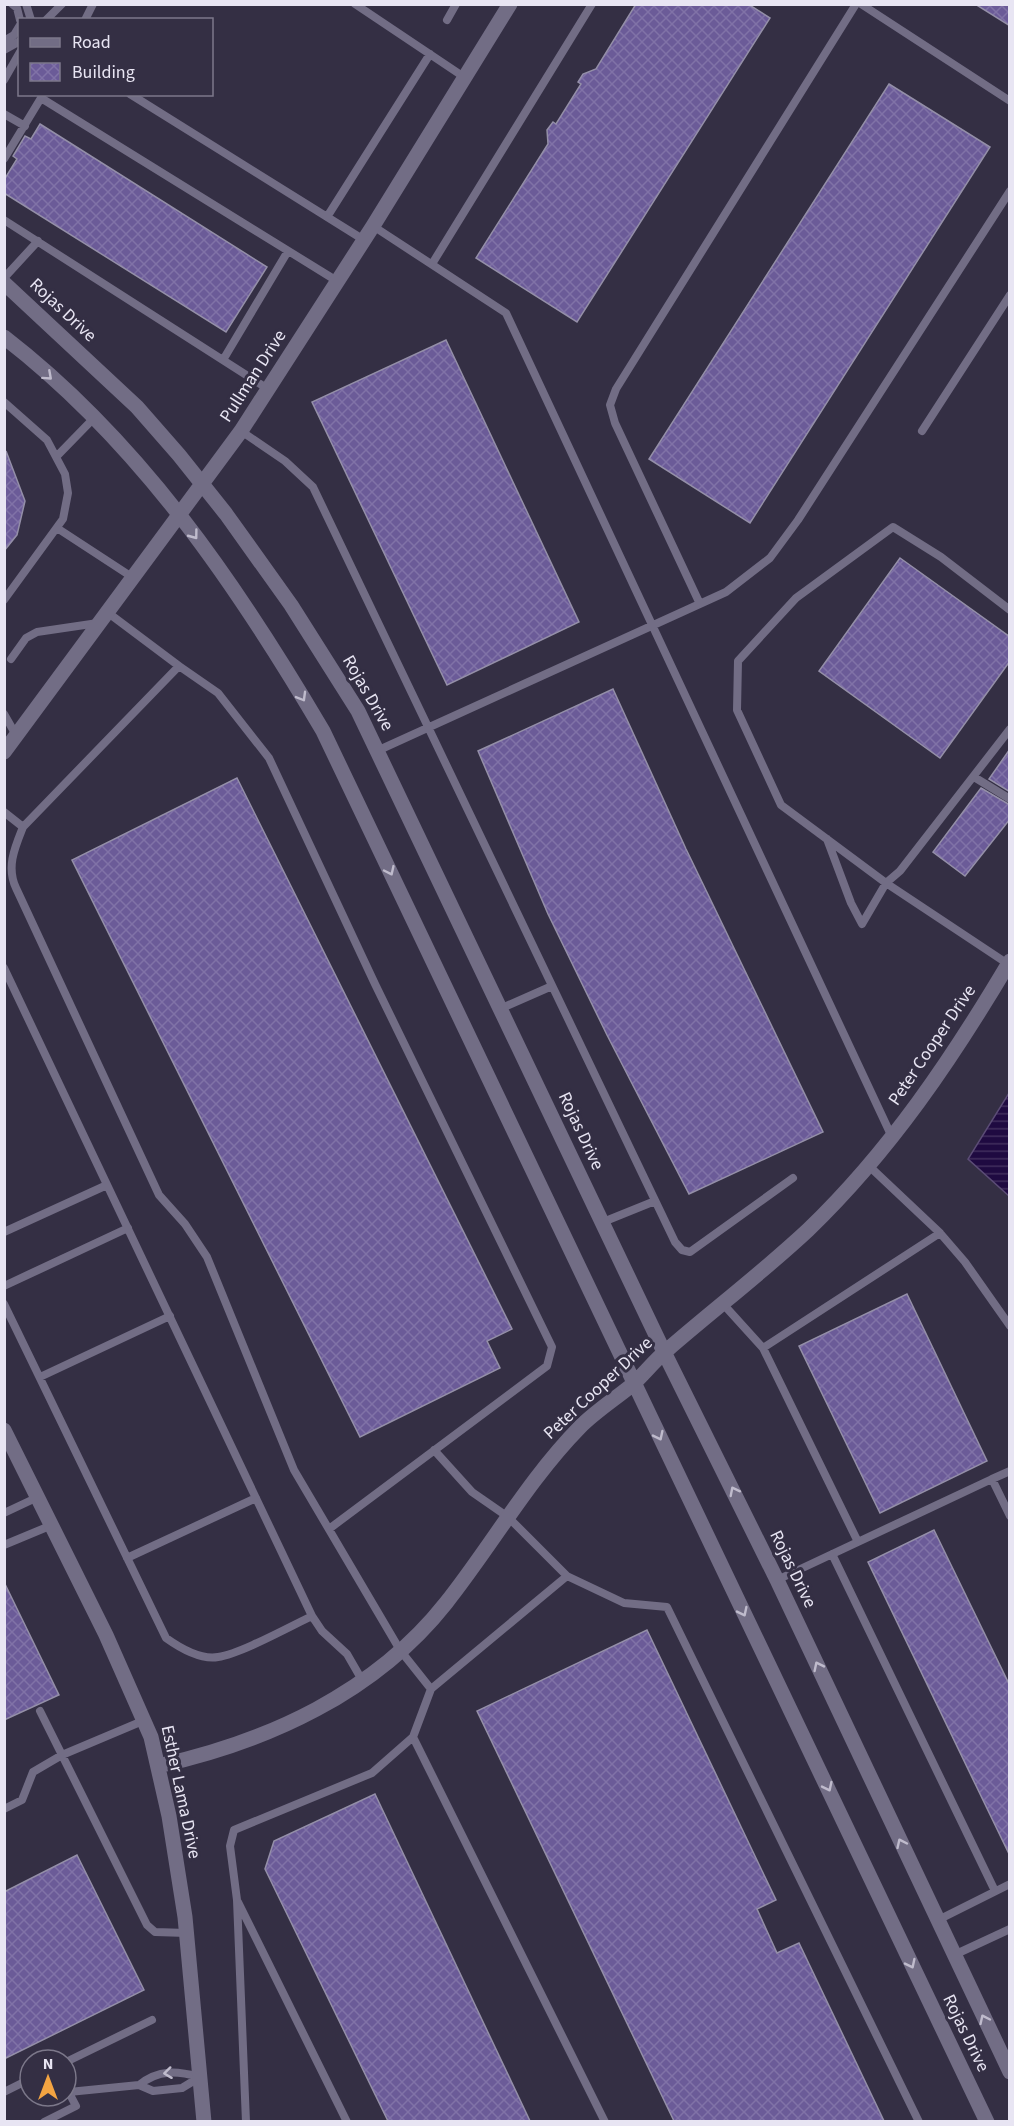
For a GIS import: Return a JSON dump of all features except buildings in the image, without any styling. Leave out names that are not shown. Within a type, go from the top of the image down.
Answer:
[{"type":"main road","name":"Pullman Drive","points":[[4,752],[11,732],[103,618],[241,431],[373,226],[510,4]]},
{"type":"main road","name":"Rojas Drive","points":[[4,283],[137,407],[202,484],[291,605],[358,711],[379,750],[664,1352],[777,1580],[1010,2072]]},
{"type":"main road","name":"Rojas Drive","points":[[4,337],[94,418],[152,479],[275,649],[332,749],[987,2121]]},
{"type":"main road","name":"Peter Cooper Drive","points":[[158,1766],[204,1756],[249,1741],[324,1705],[362,1680],[400,1650],[444,1606],[508,1517],[563,1445],[583,1424],[633,1383],[664,1352],[724,1305],[808,1229],[869,1166],[961,1043],[1009,963]]},
{"type":"main road","name":"Esther Lama Drive","points":[[4,1430],[145,1720],[158,1766],[177,1862],[187,1933],[204,2121]]},
{"type":"lane","points":[[12,4],[17,8],[20,18]]},
{"type":"lane","points":[[48,18],[62,4]]},
{"type":"lane","points":[[86,18],[93,4]]},
{"type":"lane","points":[[355,4],[465,76]]},
{"type":"lane","points":[[447,20],[456,4]]},
{"type":"lane","points":[[432,264],[592,4]]},
{"type":"lane","points":[[700,604],[615,423],[610,405],[616,389],[856,4]]},
{"type":"lane","points":[[861,4],[1010,101]]},
{"type":"lane","points":[[4,41],[14,35],[18,29]]},
{"type":"lane","points":[[4,50],[18,42]]},
{"type":"lane","points":[[327,217],[430,54]]},
{"type":"lane","points":[[4,80],[18,56]]},
{"type":"lane","points":[[133,96],[364,240]]},
{"type":"lane","points":[[4,159],[41,98],[337,281]]},
{"type":"lane","points":[[4,114],[25,126]]},
{"type":"lane","points":[[379,750],[726,592],[770,558],[798,520],[1010,191]]},
{"type":"lane","points":[[4,220],[268,389]]},
{"type":"lane","points":[[373,226],[506,313],[892,1137]]},
{"type":"lane","points":[[4,278],[38,241]]},
{"type":"lane","points":[[223,360],[288,251]]},
{"type":"lane","points":[[922,431],[1010,295]]},
{"type":"lane","points":[[4,402],[32,425],[57,456],[65,474],[68,493],[63,519],[4,600]]},
{"type":"lane","points":[[57,456],[94,418]]},
{"type":"lane","points":[[241,431],[285,461],[313,487],[675,1242],[682,1250],[690,1252],[793,1178]]},
{"type":"lane","points":[[1009,963],[886,883],[782,805],[737,710],[738,661],[796,598],[893,527],[941,557],[1010,610]]},
{"type":"lane","points":[[57,528],[132,577]]},
{"type":"lane","points":[[11,659],[26,638],[37,632],[103,618],[218,693],[269,758],[552,1347],[547,1366],[329,1529]]},
{"type":"lane","points":[[179,666],[23,827],[12,855],[12,879],[159,1195],[185,1224],[207,1257],[294,1470],[400,1650],[431,1689]]},
{"type":"lane","points":[[4,714],[11,732]]},
{"type":"lane","points":[[827,839],[851,903],[862,924],[886,883],[900,871],[1010,729]]},
{"type":"lane","points":[[974,777],[1010,799]]},
{"type":"lane","points":[[4,812],[23,827]]},
{"type":"lane","points":[[4,969],[312,1616],[322,1631],[347,1654],[362,1680]]},
{"type":"lane","points":[[502,1008],[552,986]]},
{"type":"lane","points":[[869,1166],[940,1233],[965,1262],[1010,1326]]},
{"type":"lane","points":[[4,1232],[107,1185]]},
{"type":"lane","points":[[603,1222],[655,1201]]},
{"type":"lane","points":[[4,1286],[128,1228]]},
{"type":"lane","points":[[763,1348],[940,1233]]},
{"type":"lane","points":[[4,1304],[166,1638],[177,1646],[200,1656],[217,1657],[312,1616]]},
{"type":"lane","points":[[724,1305],[763,1348],[858,1542]]},
{"type":"lane","points":[[40,1377],[170,1316]]},
{"type":"lane","points":[[434,1450],[472,1492],[508,1517],[567,1576],[624,1603],[667,1607],[919,2121]]},
{"type":"lane","points":[[777,1580],[1010,1471]]},
{"type":"lane","points":[[992,1479],[1010,1516]]},
{"type":"lane","points":[[4,1513],[38,1497]]},
{"type":"lane","points":[[127,1558],[256,1498]]},
{"type":"lane","points":[[4,1545],[52,1526]]},
{"type":"lane","points":[[832,1554],[995,1891]]},
{"type":"lane","points":[[246,2121],[237,1900],[230,1846],[234,1830],[372,1773],[413,1737],[431,1689],[567,1576]]},
{"type":"lane","points":[[40,1711],[147,1925],[155,1932],[187,1933]]},
{"type":"lane","points":[[4,1809],[22,1800],[33,1772],[62,1755],[145,1720]]},
{"type":"lane","points":[[413,1737],[605,2121]]},
{"type":"lane","points":[[938,1920],[1010,1884]]},
{"type":"lane","points":[[237,1900],[346,2121]]},
{"type":"lane","points":[[954,1955],[1010,1929]]},
{"type":"lane","points":[[78,2056],[152,2020]]},
{"type":"lane","points":[[139,2085],[152,2075],[177,2072],[200,2078]]},
{"type":"lane","points":[[78,2089],[139,2085],[153,2091],[182,2088],[200,2078]]},
{"type":"lane","points":[[4,2092],[18,2085]]},
{"type":"lane","points":[[44,2121],[72,2108]]},
{"type":"shaded area","points":[[1009,1093],[1010,1196],[968,1159]]}]
